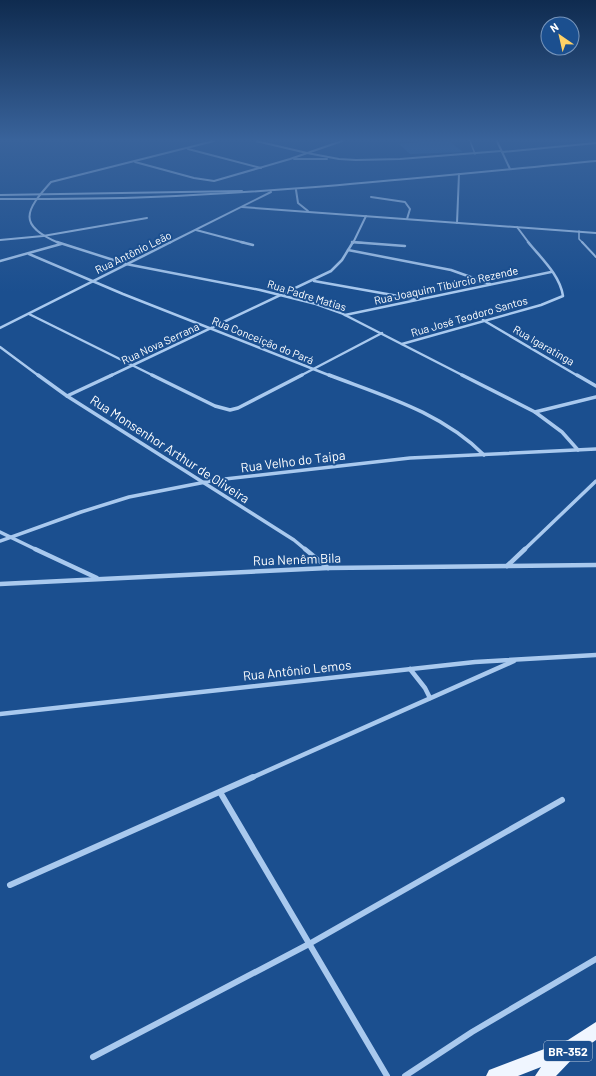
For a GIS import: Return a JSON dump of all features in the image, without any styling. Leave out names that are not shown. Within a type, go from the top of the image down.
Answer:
[{"type":"main road","name":"BR-352","points":[[544,1076],[573,1046],[596,1030]]},
{"type":"main road","points":[[495,1076],[573,1046]]},
{"type":"street","points":[[36,200],[44,191]]},
{"type":"street","points":[[0,199],[36,200],[269,191]]},
{"type":"street","name":"Rua Antônio Leão","points":[[0,328],[273,191]]},
{"type":"street","points":[[296,191],[299,206],[312,212]]},
{"type":"street","points":[[457,223],[458,191]]},
{"type":"street","points":[[0,195],[256,192]]},
{"type":"street","points":[[84,198],[87,193]]},
{"type":"street","points":[[371,197],[405,202],[410,209],[407,219]]},
{"type":"street","name":"Rua Padre Matias","points":[[36,200],[29,212],[32,226],[43,236],[62,244],[126,264],[283,295],[316,304],[345,315],[535,412],[562,432],[578,450]]},
{"type":"street","points":[[242,207],[596,233]]},
{"type":"street","name":"Rua Nova Serrana","points":[[68,396],[283,295],[338,266],[366,216]]},
{"type":"street","points":[[0,240],[43,236],[146,218]]},
{"type":"street","points":[[517,227],[521,235],[551,272]]},
{"type":"street","points":[[195,230],[253,245]]},
{"type":"street","points":[[352,242],[405,246]]},
{"type":"street","points":[[0,261],[62,244]]},
{"type":"street","points":[[348,250],[456,271],[491,284]]},
{"type":"street","name":"Rua Conceição do Pará","points":[[29,254],[313,370],[424,412],[452,426],[464,435],[484,455]]},
{"type":"street","name":"Rua Joaquim Tibúrcio Rezende","points":[[345,315],[551,272]]},
{"type":"street","name":"Rua José Teodoro Santos","points":[[402,344],[483,320],[541,305],[563,296],[561,287],[551,272]]},
{"type":"street","points":[[313,280],[418,300]]},
{"type":"street","points":[[29,314],[215,406],[230,410],[238,408],[382,333]]},
{"type":"street","name":"Rua Igaratinga","points":[[483,320],[596,386]]},
{"type":"street","name":"Rua Monsenhor Arthur de Oliveira","points":[[0,347],[68,396],[294,540],[328,568]]},
{"type":"street","points":[[535,412],[596,397]]},
{"type":"street","name":"Rua Velho do Taipa","points":[[0,541],[130,497],[204,482],[410,458],[596,449]]},
{"type":"street","points":[[507,566],[596,480]]},
{"type":"street","points":[[0,532],[99,579]]},
{"type":"street","name":"Rua Nenêm Bila","points":[[0,584],[328,568],[596,564]]},
{"type":"street","name":"Rua Antônio Lemos","points":[[0,714],[475,662],[596,655]]},
{"type":"street","points":[[10,885],[516,659]]},
{"type":"street","points":[[410,669],[425,688],[430,698]]},
{"type":"street","points":[[220,792],[386,1076]]},
{"type":"street","points":[[93,1057],[309,944],[562,800]]},
{"type":"street","points":[[405,1076],[472,1032],[596,959]]},
{"type":"lane","points":[[579,231],[579,239],[596,257]]}]
